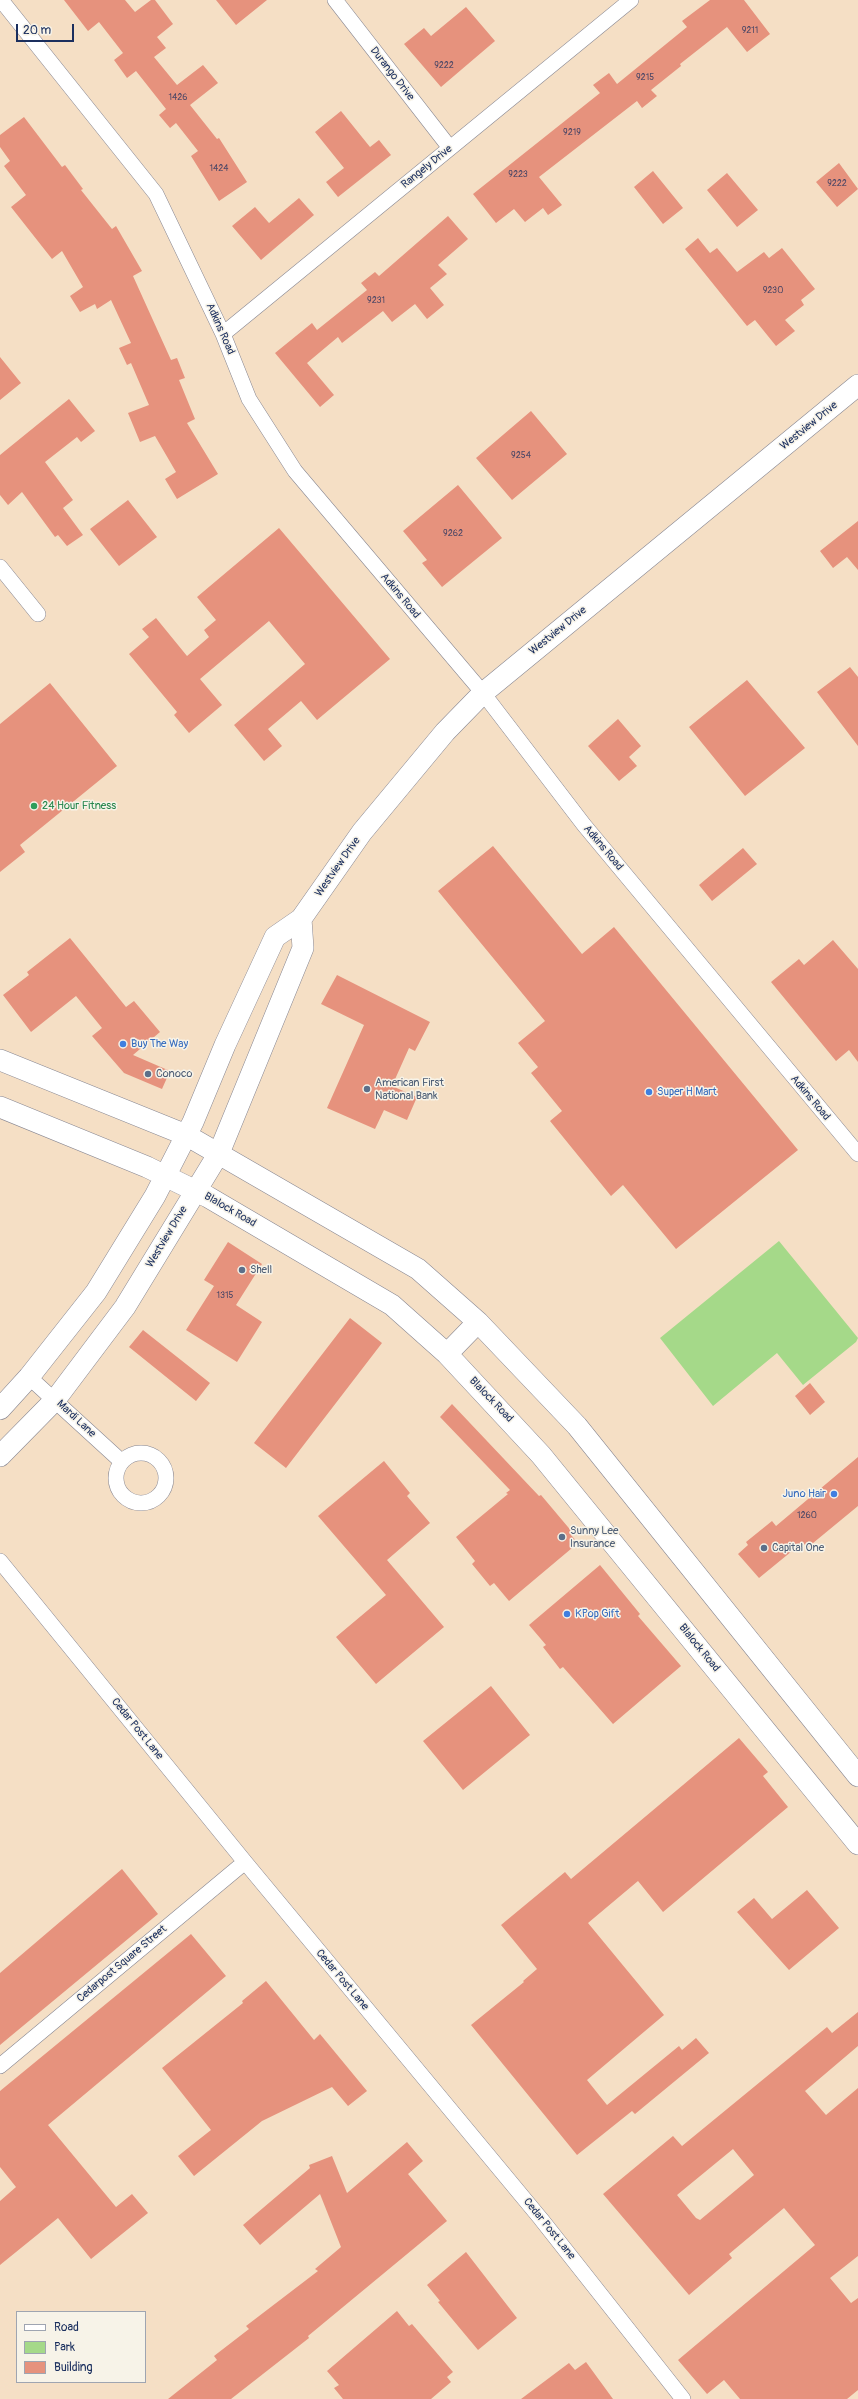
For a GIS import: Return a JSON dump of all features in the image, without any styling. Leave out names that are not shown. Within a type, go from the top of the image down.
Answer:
[{"type":"main road","name":"Westview Drive","points":[[0,1409],[29,1377],[96,1292],[165,1176],[186,1135],[275,937],[301,919],[362,832],[445,732],[483,693],[858,385]]},
{"type":"main road","name":"Westview Drive","points":[[0,1456],[55,1400],[125,1307],[219,1153],[303,948],[301,919]]},
{"type":"main road","points":[[0,1060],[186,1135],[418,1269],[478,1322],[576,1426],[858,1776]]},
{"type":"main road","name":"Blalock Road","points":[[0,1107],[165,1176],[196,1191],[369,1290],[392,1305],[447,1354],[541,1455],[858,1844]]},
{"type":"main road","points":[[447,1354],[478,1322]]},
{"type":"street","name":"Adkins Road","points":[[1,0],[156,194],[223,334],[249,399],[295,471],[483,693],[584,825],[858,1154]]},
{"type":"street","name":"Durango Drive","points":[[335,0],[450,148]]},
{"type":"street","name":"Rangely Drive","points":[[223,334],[631,0]]},
{"type":"street","points":[[0,567],[38,614]]},
{"type":"street","name":"Mardi Lane","points":[[29,1377],[122,1462]]},
{"type":"street","name":"Cedar Post Lane","points":[[0,1561],[245,1862],[541,2219],[684,2399]]},
{"type":"street","name":"Cedarpost Square Street","points":[[0,2066],[245,1862]]},
{"type":"green space","points":[[779,1241],[858,1338],[856,1342],[803,1385],[777,1353],[713,1406],[660,1338]]},
{"type":"building","points":[[64,0],[125,0],[135,12],[151,0],[155,0],[173,24],[157,37],[166,48],[154,57],[177,85],[203,65],[218,83],[190,105],[217,139],[219,138],[247,182],[219,201],[191,156],[198,151],[176,123],[170,128],[159,115],[166,109],[136,71],[127,78],[114,60],[123,53],[99,22],[88,31]]},
{"type":"building","points":[[216,0],[267,0],[236,25]]},
{"type":"building","points":[[710,0],[744,0],[770,34],[747,52],[727,27],[680,64],[681,66],[651,90],[657,96],[642,108],[637,101],[539,177],[562,205],[548,215],[543,208],[525,222],[514,209],[496,223],[473,194],[600,93],[593,85],[609,73],[617,84],[687,27],[682,21]]},
{"type":"building","points":[[466,7],[495,41],[441,87],[404,44],[424,28],[431,36]]},
{"type":"building","points":[[341,111],[370,147],[379,140],[391,155],[338,197],[326,182],[344,168],[315,132]]},
{"type":"building","points":[[24,117],[62,167],[65,165],[83,189],[81,190],[112,229],[116,226],[142,271],[133,276],[171,360],[177,358],[185,378],[179,380],[195,419],[187,423],[218,474],[177,499],[165,479],[176,472],[155,436],[140,442],[128,413],[149,405],[131,363],[127,365],[119,348],[131,343],[111,300],[97,309],[95,304],[80,312],[70,296],[83,287],[62,251],[52,259],[11,207],[26,195],[4,166],[10,161],[0,147],[0,135]]},
{"type":"building","points":[[839,163],[858,189],[837,207],[816,182]]},
{"type":"building","points":[[653,171],[683,208],[663,224],[634,187]]},
{"type":"building","points":[[727,173],[758,210],[737,227],[707,190]]},
{"type":"building","points":[[299,198],[314,215],[261,260],[232,226],[255,207],[269,223]]},
{"type":"building","points":[[448,216],[468,239],[438,265],[447,274],[430,288],[444,305],[427,319],[415,304],[392,322],[383,311],[342,343],[338,337],[307,363],[334,395],[320,407],[275,353],[312,323],[317,330],[367,290],[361,283],[375,272],[379,276]]},
{"type":"building","points":[[698,238],[710,253],[717,248],[737,272],[764,252],[769,258],[782,248],[815,289],[801,300],[804,305],[785,320],[795,331],[776,346],[755,320],[747,326],[685,249]]},
{"type":"building","points":[[0,357],[21,383],[0,400]]},
{"type":"building","points":[[69,399],[95,431],[81,442],[77,437],[45,462],[73,500],[63,508],[83,535],[67,546],[58,535],[55,537],[22,492],[8,505],[0,495],[0,455]]},
{"type":"building","points":[[531,411],[567,454],[512,500],[476,458]]},
{"type":"building","points":[[458,485],[502,538],[442,587],[422,563],[427,560],[403,531]]},
{"type":"building","points":[[128,500],[157,537],[119,566],[90,529]]},
{"type":"building","points":[[858,521],[858,570],[847,557],[833,568],[820,551]]},
{"type":"building","points":[[279,528],[390,659],[317,720],[301,701],[268,729],[282,746],[264,761],[234,725],[305,664],[269,621],[200,679],[222,705],[189,733],[174,715],[177,712],[129,654],[149,637],[142,629],[156,618],[187,656],[209,637],[204,630],[216,620],[197,597]]},
{"type":"building","points":[[850,667],[858,677],[858,746],[817,692]]},
{"type":"building","points":[[747,680],[805,748],[745,796],[689,727]]},
{"type":"building","name":"24 Hour Fitness","points":[[50,683],[117,766],[20,845],[25,852],[0,872],[0,724]]},
{"type":"building","points":[[618,719],[641,746],[629,757],[637,766],[619,781],[588,746]]},
{"type":"building","name":"Super H Mart","points":[[493,846],[582,954],[614,927],[798,1150],[676,1249],[623,1185],[611,1196],[550,1121],[562,1111],[531,1073],[538,1067],[518,1043],[545,1021],[438,891]]},
{"type":"building","points":[[743,848],[757,864],[712,901],[699,885]]},
{"type":"building","points":[[70,938],[126,1007],[134,1001],[160,1032],[133,1055],[170,1071],[162,1089],[124,1073],[92,1036],[102,1028],[76,996],[31,1032],[3,995],[29,975],[27,972]]},
{"type":"building","points":[[833,940],[858,969],[858,1062],[849,1050],[836,1061],[771,982],[799,959],[804,965]]},
{"type":"building","points":[[337,975],[430,1022],[415,1051],[409,1048],[392,1086],[417,1097],[407,1120],[384,1110],[375,1129],[327,1108],[364,1025],[321,1004]]},
{"type":"building","points":[[228,1242],[262,1264],[236,1305],[262,1322],[237,1362],[186,1330],[214,1286],[204,1280]]},
{"type":"building","points":[[350,1318],[382,1343],[286,1468],[254,1443]]},
{"type":"building","points":[[143,1330],[210,1383],[196,1401],[129,1347]]},
{"type":"building","points":[[810,1383],[825,1402],[810,1415],[795,1396]]},
{"type":"building","points":[[452,1404],[539,1496],[541,1495],[573,1533],[571,1535],[578,1543],[509,1601],[494,1583],[490,1586],[472,1564],[475,1561],[456,1537],[508,1494],[506,1493],[510,1490],[440,1417]]},
{"type":"building","points":[[858,1457],[858,1506],[807,1548],[803,1542],[759,1578],[738,1554],[748,1545],[746,1542],[772,1521],[776,1526]]},
{"type":"building","points":[[384,1461],[410,1493],[407,1496],[430,1523],[387,1560],[444,1627],[376,1684],[336,1637],[386,1595],[318,1516]]},
{"type":"building","points":[[600,1565],[640,1614],[638,1616],[681,1666],[613,1724],[563,1667],[560,1669],[543,1647],[546,1645],[529,1625]]},
{"type":"building","points":[[491,1686],[530,1735],[463,1790],[423,1741]]},
{"type":"building","points":[[739,1738],[768,1772],[763,1776],[788,1807],[663,1912],[638,1881],[588,1923],[664,2015],[587,2080],[607,2105],[679,2046],[682,2050],[696,2038],[709,2053],[635,2114],[632,2111],[577,2155],[471,2025],[524,1982],[523,1981],[537,1969],[501,1925],[565,1872],[571,1879]]},
{"type":"building","points":[[122,1869],[158,1914],[0,2045],[0,1973]]},
{"type":"building","points":[[807,1890],[839,1928],[789,1970],[737,1912],[754,1898],[772,1919]]},
{"type":"building","points":[[191,1934],[226,1976],[48,2125],[116,2207],[132,2194],[148,2213],[91,2259],[58,2218],[0,2265],[0,2201],[16,2187],[0,2167],[0,2091]]},
{"type":"building","points":[[266,1981],[314,2040],[320,2034],[367,2091],[348,2106],[332,2087],[262,2121],[194,2176],[178,2156],[211,2130],[162,2068],[243,2003],[242,2001]]},
{"type":"building","points":[[858,2012],[858,2046],[805,2091],[826,2115],[858,2088],[858,2256],[830,2278],[851,2303],[858,2298],[858,2390],[847,2399],[740,2399],[724,2380],[707,2394],[678,2360],[815,2245],[784,2208],[729,2254],[732,2258],[689,2295],[603,2194],[673,2136],[682,2146],[827,2027],[832,2033]],"holes":[[[733,2149],[754,2175],[700,2220],[696,2218],[677,2195]]]},
{"type":"building","points":[[407,2142],[423,2161],[408,2174],[447,2221],[308,2336],[309,2338],[231,2399],[168,2399],[217,2360],[214,2356],[249,2329],[246,2326],[318,2271],[315,2269],[341,2247],[320,2194],[260,2245],[243,2225],[310,2168],[309,2165],[332,2156],[347,2193]]},
{"type":"building","points":[[466,2252],[517,2318],[478,2350],[438,2302],[440,2301],[427,2285]]},
{"type":"building","points":[[397,2311],[409,2326],[412,2324],[453,2372],[447,2377],[451,2382],[431,2399],[343,2399],[334,2388],[339,2385],[327,2371]]},
{"type":"building","points":[[586,2362],[613,2399],[521,2399],[569,2363],[575,2370]]},
{"type":"place","name":"24 Hour Fitness","points":[[34,806]]},
{"type":"place","name":"Buy The Way","points":[[123,1044]]},
{"type":"place","name":"Conoco","points":[[148,1074]]},
{"type":"place","name":"American First National Bank","points":[[367,1089]]},
{"type":"place","name":"Super H Mart","points":[[649,1092]]},
{"type":"place","name":"Shell","points":[[242,1270]]},
{"type":"place","name":"Juno Hair","points":[[834,1494]]},
{"type":"place","name":"Sunny Lee Insurance","points":[[562,1537]]},
{"type":"place","name":"Capital One","points":[[764,1548]]},
{"type":"place","name":"KPop Gift","points":[[567,1614]]}]
